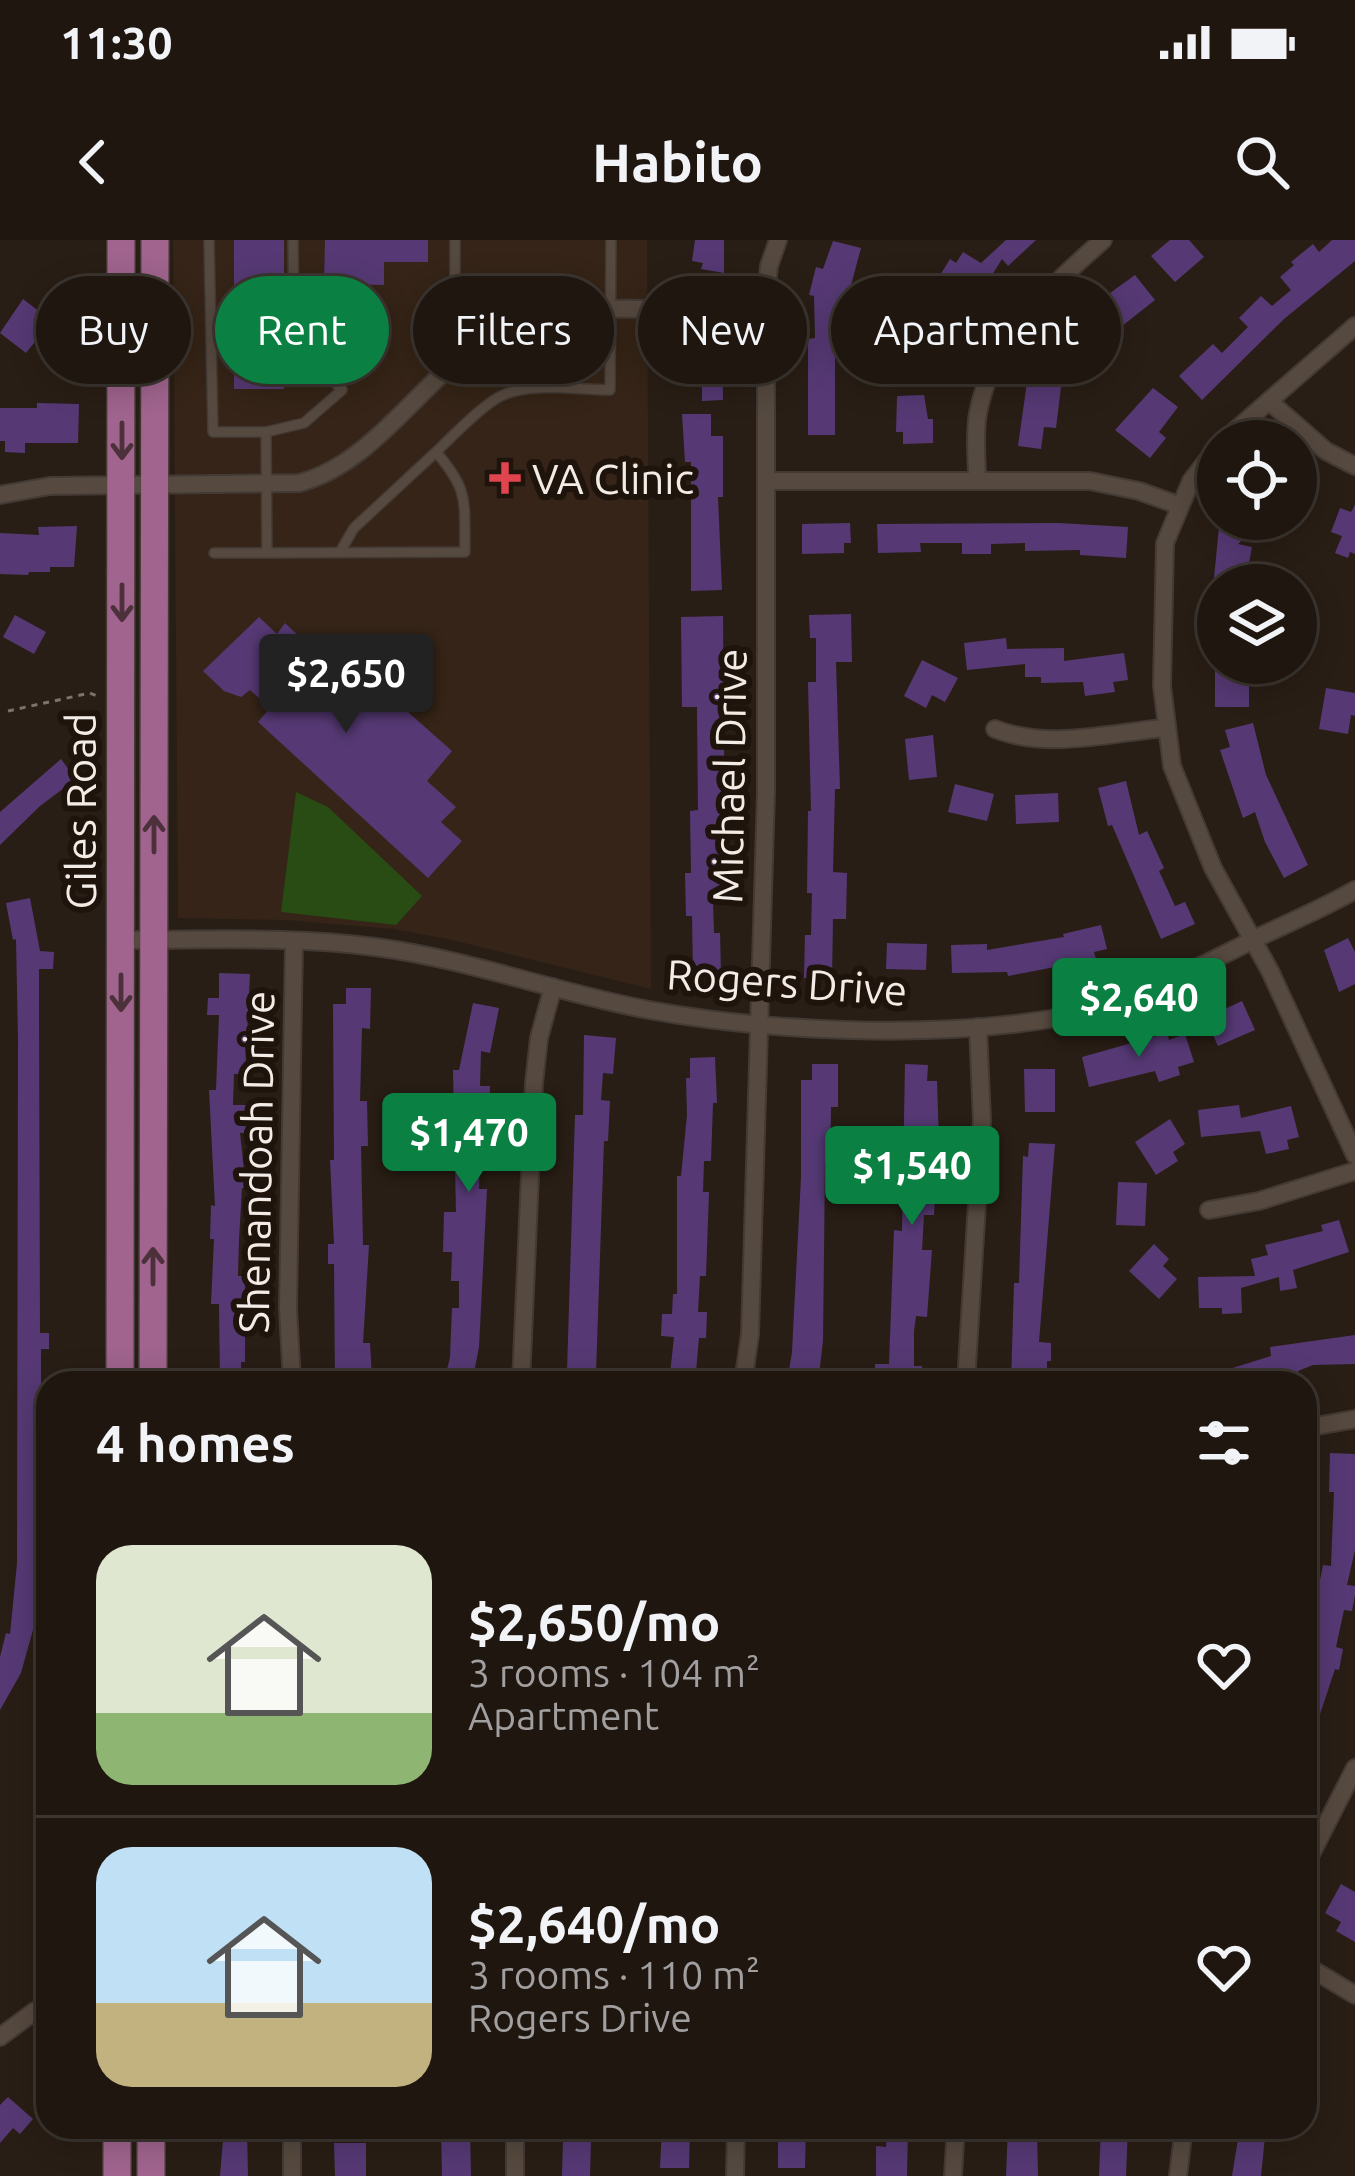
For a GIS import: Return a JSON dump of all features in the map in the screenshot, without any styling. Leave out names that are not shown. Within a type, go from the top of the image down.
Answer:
[{"type":"main road","name":"Giles Road","points":[[120,1371],[121,240]]},
{"type":"main road","name":"Giles Road","points":[[153,1371],[155,240]]},
{"type":"main road","points":[[117,2139],[117,2176]]},
{"type":"main road","points":[[151,2139],[152,2176]]},
{"type":"street","name":"Michael Drive","points":[[768,276],[778,240]]},
{"type":"street","points":[[976,480],[978,415],[995,359],[1024,317],[1103,240]]},
{"type":"street","points":[[1248,420],[1355,326]]},
{"type":"street","points":[[0,495],[50,486],[299,483],[331,472],[434,384]]},
{"type":"street","name":"Michael Drive","points":[[745,1371],[761,1025],[767,384]]},
{"type":"street","points":[[1270,402],[1326,451],[1355,466]]},
{"type":"street","points":[[1197,478],[1178,505],[1165,543],[1165,728],[1186,808],[1355,1154]]},
{"type":"street","points":[[768,481],[1090,481],[1178,505]]},
{"type":"street","points":[[995,728],[1020,738],[1051,740],[1165,728]]},
{"type":"street","name":"Rogers Drive","points":[[121,940],[294,941],[442,958],[644,1009],[761,1025],[978,1027],[1058,1018],[1133,997],[1355,890]]},
{"type":"street","name":"Shenandoah Drive","points":[[291,1371],[288,1309],[294,941]]},
{"type":"street","points":[[522,1371],[534,1083],[539,1038],[553,987]]},
{"type":"street","points":[[966,1371],[982,1121],[978,1027]]},
{"type":"street","points":[[1208,1210],[1258,1201],[1355,1171]]},
{"type":"street","points":[[1317,1426],[1355,1419]]},
{"type":"street","points":[[1317,1843],[1355,1768]]},
{"type":"street","points":[[1317,1972],[1355,1995]]},
{"type":"street","points":[[0,2037],[36,2011]]},
{"type":"street","points":[[292,2139],[292,2176]]},
{"type":"street","points":[[515,2139],[515,2176]]},
{"type":"street","points":[[735,2176],[736,2139]]},
{"type":"street","points":[[953,2176],[955,2139]]},
{"type":"street","points":[[1178,2176],[1183,2139]]},
{"type":"lane","points":[[209,240],[213,432],[266,432],[304,423],[342,390],[294,335],[293,240]]},
{"type":"lane","points":[[455,240],[455,276]]},
{"type":"lane","points":[[611,240],[611,276]]},
{"type":"lane","points":[[340,552],[354,528],[493,400],[508,393],[610,390],[610,384]]},
{"type":"lane","points":[[266,432],[267,553]]},
{"type":"lane","points":[[214,553],[465,551],[464,492],[436,452]]},
{"type":"path","points":[[8,711],[90,693],[97,693],[98,711]]},
{"type":"shaded area","points":[[173,240],[647,240],[647,276],[638,276],[638,384],[648,384],[651,989],[393,929],[178,918],[174,384],[191,384],[191,276],[173,276]]},
{"type":"green space","points":[[296,792],[328,807],[422,896],[396,925],[281,912]]},
{"type":"building","points":[[234,240],[284,240],[284,276],[234,276]]},
{"type":"building","points":[[325,240],[428,240],[428,262],[384,262],[384,276],[324,276]]},
{"type":"building","points":[[695,240],[724,240],[724,273],[701,269],[703,263],[692,261]]},
{"type":"building","points":[[1006,240],[1036,240],[1008,266],[1002,259],[991,276],[939,276],[950,259],[956,263],[963,252],[981,263]]},
{"type":"building","points":[[1170,240],[1189,240],[1204,257],[1175,282],[1151,256]]},
{"type":"building","points":[[1332,240],[1355,240],[1355,261],[1284,319],[1202,400],[1179,376],[1213,344],[1222,353],[1248,327],[1239,318],[1261,296],[1272,306],[1291,290],[1280,277],[1294,265],[1291,262],[1313,244],[1319,252]]},
{"type":"building","points":[[833,241],[861,248],[853,276],[831,276],[835,435],[808,435],[808,339],[815,338],[814,296],[809,295],[816,267],[823,269]]},
{"type":"building","points":[[1135,275],[1155,300],[1122,326],[1121,324],[1121,285]]},
{"type":"building","points":[[23,299],[36,309],[36,341],[26,353],[0,333]]},
{"type":"building","points":[[234,384],[284,384],[284,389],[234,389]]},
{"type":"building","points":[[702,384],[723,384],[723,400],[702,401]]},
{"type":"building","points":[[1027,384],[1061,387],[1056,428],[1044,427],[1041,449],[1018,446]]},
{"type":"building","points":[[1153,388],[1178,407],[1159,432],[1166,438],[1150,458],[1115,430]]},
{"type":"building","points":[[924,395],[928,419],[933,419],[933,443],[903,444],[903,432],[896,432],[897,396]]},
{"type":"building","points":[[37,403],[79,404],[78,443],[25,443],[25,453],[5,452],[5,441],[0,441],[0,408],[37,408]]},
{"type":"building","points":[[682,414],[711,414],[711,436],[723,436],[723,497],[718,497],[722,590],[691,591],[691,462],[685,462]]},
{"type":"building","points":[[1355,505],[1355,554],[1350,552],[1348,558],[1335,553],[1342,536],[1331,532],[1340,508],[1351,512]]},
{"type":"building","points":[[850,523],[851,543],[844,543],[844,553],[802,554],[802,524]]},
{"type":"building","points":[[877,524],[1128,527],[1126,558],[1080,555],[1080,550],[1025,551],[1025,543],[991,544],[991,554],[962,554],[962,543],[920,543],[921,552],[878,553]]},
{"type":"building","points":[[77,526],[74,567],[50,567],[50,572],[28,575],[0,574],[0,533],[39,535],[38,527]]},
{"type":"building","points":[[1218,540],[1242,540],[1238,544],[1252,547],[1249,564],[1215,564]]},
{"type":"building","points":[[851,614],[852,662],[836,662],[840,789],[835,789],[833,872],[847,873],[846,919],[833,919],[832,978],[804,978],[812,893],[807,893],[811,811],[808,682],[816,682],[816,638],[810,638],[809,615]]},
{"type":"building","points":[[15,615],[46,632],[34,654],[3,637]]},
{"type":"building","points":[[723,616],[724,901],[713,901],[721,975],[693,975],[692,916],[686,916],[685,873],[691,873],[690,811],[698,810],[697,707],[682,707],[681,617]]},
{"type":"building","points":[[259,617],[277,634],[285,623],[317,653],[329,642],[452,751],[427,781],[456,807],[441,822],[462,841],[428,878],[258,722],[270,708],[250,690],[241,697],[224,691],[203,671]]},
{"type":"building","points":[[1006,638],[1007,649],[1064,648],[1064,661],[1124,653],[1128,680],[1113,682],[1115,692],[1085,696],[1083,682],[1041,683],[1041,677],[1025,677],[1025,664],[967,670],[964,643]]},
{"type":"building","points":[[922,660],[958,678],[945,702],[932,695],[926,708],[904,696]]},
{"type":"building","points":[[1215,684],[1249,684],[1249,707],[1215,707]]},
{"type":"building","points":[[1326,688],[1355,693],[1355,716],[1351,715],[1348,734],[1319,729]]},
{"type":"building","points":[[1253,723],[1266,775],[1308,865],[1284,878],[1255,812],[1243,818],[1220,750],[1230,747],[1225,730]]},
{"type":"building","points":[[933,735],[937,777],[909,780],[905,739]]},
{"type":"building","points":[[61,759],[76,779],[0,845],[0,812]]},
{"type":"building","points":[[1126,781],[1139,835],[1147,831],[1175,906],[1185,902],[1195,924],[1161,939],[1112,825],[1108,826],[1098,788]]},
{"type":"building","points":[[955,784],[994,794],[987,821],[948,812]]},
{"type":"building","points":[[1058,793],[1059,822],[1016,824],[1015,795]]},
{"type":"building","points":[[30,898],[40,951],[54,952],[53,969],[39,969],[40,1333],[49,1333],[49,1349],[41,1349],[41,1371],[36,1371],[36,1619],[21,1673],[0,1710],[0,1657],[6,1633],[10,1634],[17,1563],[18,1040],[16,939],[6,903]]},
{"type":"building","points":[[1101,925],[1107,949],[1094,952],[1096,959],[1008,976],[1007,972],[952,973],[951,945],[987,944],[987,950],[1064,937]]},
{"type":"building","points":[[1348,938],[1355,952],[1355,984],[1339,992],[1324,950]]},
{"type":"building","points":[[887,943],[927,944],[926,970],[886,969]]},
{"type":"building","points":[[219,973],[250,974],[245,1074],[234,1074],[233,1105],[247,1105],[246,1133],[240,1133],[246,1188],[242,1188],[238,1276],[245,1276],[245,1362],[241,1362],[241,1371],[220,1371],[219,1304],[211,1304],[211,1205],[215,1206],[209,1090],[216,1090],[219,1015],[207,1015],[208,998],[219,998]]},
{"type":"building","points":[[346,988],[371,988],[370,1029],[362,1028],[360,1101],[367,1101],[368,1146],[361,1146],[363,1245],[369,1245],[363,1343],[370,1343],[372,1371],[335,1371],[334,1264],[328,1264],[328,1244],[334,1244],[330,1160],[334,1160],[333,1004],[346,1004]]},
{"type":"building","points":[[1242,1001],[1255,1030],[1218,1046],[1205,1018]]},
{"type":"building","points":[[473,1003],[499,1008],[490,1053],[481,1051],[480,1086],[490,1086],[488,1153],[480,1152],[479,1189],[487,1189],[474,1371],[447,1371],[452,1308],[459,1308],[459,1281],[451,1281],[452,1252],[443,1252],[444,1212],[456,1212],[453,1070],[459,1070]]},
{"type":"building","points":[[1167,1033],[1169,1040],[1185,1034],[1194,1062],[1178,1067],[1180,1075],[1159,1082],[1155,1071],[1089,1087],[1082,1057]]},
{"type":"building","points":[[584,1035],[616,1038],[613,1074],[603,1073],[601,1100],[610,1101],[608,1141],[604,1141],[596,1371],[567,1371],[575,1115],[583,1115]]},
{"type":"building","points":[[715,1057],[717,1103],[713,1103],[711,1161],[704,1161],[703,1192],[709,1192],[706,1276],[700,1276],[698,1312],[707,1312],[706,1338],[699,1338],[696,1371],[670,1371],[674,1337],[661,1336],[662,1314],[672,1314],[673,1294],[677,1294],[677,1176],[681,1176],[690,1058]]},
{"type":"building","points":[[812,1064],[838,1064],[838,1107],[831,1107],[830,1162],[825,1162],[823,1341],[819,1371],[789,1371],[801,1177],[801,1080],[812,1080]]},
{"type":"building","points":[[905,1064],[928,1065],[927,1081],[937,1081],[939,1142],[931,1142],[934,1215],[924,1215],[922,1250],[932,1250],[927,1317],[916,1316],[914,1331],[914,1366],[922,1366],[922,1371],[875,1371],[875,1364],[889,1364],[894,1230],[902,1231]]},
{"type":"building","points":[[1024,1069],[1055,1069],[1055,1112],[1025,1112]]},
{"type":"building","points":[[1239,1105],[1241,1118],[1291,1106],[1299,1137],[1287,1140],[1289,1149],[1266,1154],[1260,1131],[1201,1137],[1198,1110]]},
{"type":"building","points":[[1170,1119],[1185,1144],[1173,1152],[1178,1161],[1156,1175],[1135,1142]]},
{"type":"building","points":[[1029,1143],[1055,1144],[1039,1342],[1051,1343],[1047,1371],[1011,1371],[1023,1156],[1028,1157]]},
{"type":"building","points":[[1118,1182],[1147,1183],[1145,1226],[1116,1225]]},
{"type":"building","points":[[1339,1220],[1349,1252],[1293,1270],[1297,1288],[1280,1291],[1279,1277],[1241,1288],[1242,1313],[1199,1308],[1198,1277],[1255,1276],[1251,1259],[1268,1255],[1265,1245],[1323,1231],[1321,1225]]},
{"type":"building","points":[[1154,1244],[1169,1259],[1163,1266],[1177,1279],[1159,1299],[1129,1271]]},
{"type":"building","points":[[1355,1335],[1355,1364],[1313,1365],[1298,1371],[1223,1371],[1271,1356],[1270,1347]]},
{"type":"building","points":[[1330,1453],[1355,1454],[1355,1550],[1347,1585],[1355,1586],[1355,1595],[1352,1611],[1344,1610],[1336,1647],[1343,1649],[1339,1670],[1335,1669],[1317,1723],[1317,1595],[1323,1565],[1331,1566],[1334,1492],[1329,1492]]},
{"type":"building","points":[[1341,1884],[1355,1892],[1355,1942],[1336,1931],[1341,1922],[1325,1913]]},
{"type":"building","points":[[8,2097],[33,2119],[20,2134],[13,2128],[0,2143],[0,2105]]},
{"type":"building","points":[[223,2139],[247,2139],[248,2176],[220,2176]]},
{"type":"building","points":[[441,2139],[470,2139],[471,2176],[442,2176]]},
{"type":"building","points":[[661,2139],[690,2139],[689,2168],[660,2168]]},
{"type":"building","points":[[778,2139],[806,2139],[805,2168],[778,2168]]},
{"type":"building","points":[[886,2139],[908,2139],[907,2176],[876,2176],[876,2146],[886,2147]]},
{"type":"building","points":[[1008,2139],[1037,2139],[1038,2176],[1006,2176]]},
{"type":"building","points":[[1101,2139],[1128,2139],[1126,2176],[1099,2176]]},
{"type":"building","points":[[1238,2139],[1265,2139],[1261,2176],[1232,2176]]},
{"type":"building","points":[[563,2140],[591,2141],[590,2176],[562,2176]]},
{"type":"building","points":[[334,2143],[366,2143],[366,2176],[335,2176]]},
{"type":"place","name":"VA Clinic","points":[[505,478]]}]
